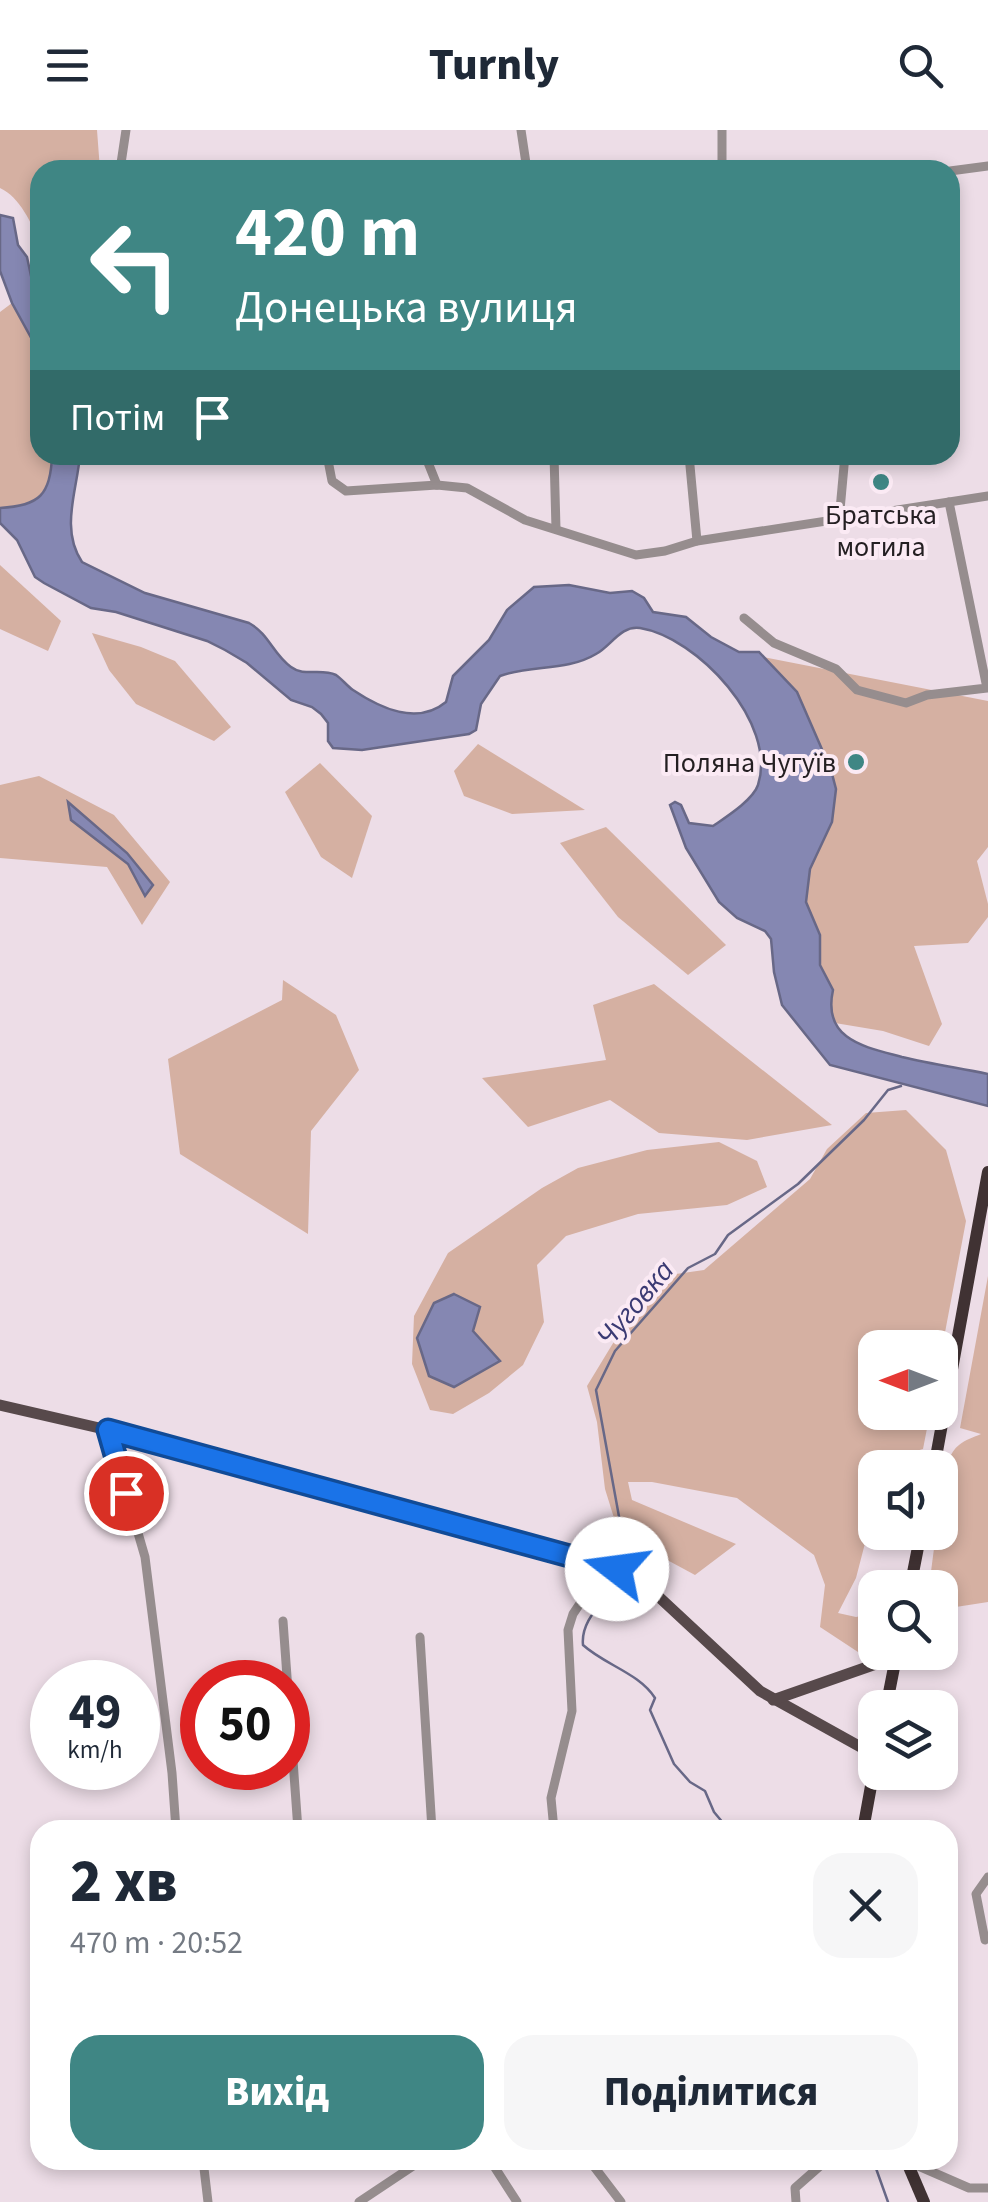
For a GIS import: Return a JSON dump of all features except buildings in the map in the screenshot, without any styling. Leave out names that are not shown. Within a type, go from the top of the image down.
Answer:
[{"type":"highway","points":[[937,1450],[988,1172]]},
{"type":"highway","points":[[865,1820],[870,1790]]},
{"type":"highway","points":[[910,2170],[924,2202]]},
{"type":"main road","points":[[0,1405],[108,1430],[616,1569],[645,1584],[774,1700],[858,1746]]},
{"type":"main road","points":[[774,1700],[858,1669]]},
{"type":"street","points":[[122,160],[126,130]]},
{"type":"street","points":[[521,130],[526,160]]},
{"type":"street","points":[[722,130],[722,160]]},
{"type":"street","points":[[960,170],[988,166]]},
{"type":"street","points":[[328,465],[332,482],[346,492],[437,485],[467,488],[526,520],[636,556],[697,541],[988,496]]},
{"type":"street","points":[[429,465],[437,485]]},
{"type":"street","points":[[554,465],[556,528]]},
{"type":"street","points":[[690,465],[697,541]]},
{"type":"street","points":[[839,521],[844,465]]},
{"type":"street","points":[[744,618],[774,643],[836,669],[857,690],[906,703],[926,696],[988,688],[949,502]]},
{"type":"street","points":[[108,1430],[144,1557],[175,1820]]},
{"type":"street","points":[[553,1820],[551,1798],[572,1710],[568,1630],[573,1614],[616,1569]]},
{"type":"street","points":[[283,1621],[297,1820]]},
{"type":"street","points":[[420,1636],[431,1820]]},
{"type":"street","points":[[985,1940],[976,1894],[988,1877]]},
{"type":"street","points":[[203,2170],[208,2202]]},
{"type":"street","points":[[359,2202],[405,2170]]},
{"type":"street","points":[[496,2170],[517,2202]]},
{"type":"street","points":[[597,2170],[620,2202]]},
{"type":"street","points":[[796,2202],[795,2188],[815,2170]]},
{"type":"street","points":[[927,2170],[988,2197]]},
{"type":"street","points":[[968,2188],[988,2188]]},
{"type":"shaded area","points":[[0,130],[97,130],[99,160],[30,160],[30,222],[19,204],[0,188]]},
{"type":"shaded area","points":[[12,303],[30,336],[30,465],[51,465],[40,496],[24,504],[0,508],[0,312]]},
{"type":"shaded area","points":[[0,565],[61,621],[48,651],[0,629]]},
{"type":"shaded area","points":[[92,633],[175,661],[231,727],[214,741],[136,704],[109,670]]},
{"type":"shaded area","points":[[763,657],[988,701],[988,847],[977,861],[988,917],[968,943],[914,946],[942,1024],[929,1046],[883,1031],[835,1023],[830,1001],[833,995],[820,965],[819,935],[806,902],[831,770],[797,692]]},
{"type":"shaded area","points":[[478,744],[585,810],[512,814],[464,796],[454,771]]},
{"type":"shaded area","points":[[320,763],[372,816],[352,878],[321,857],[285,792]]},
{"type":"shaded area","points":[[39,776],[114,815],[170,882],[142,925],[107,867],[0,858],[0,785]]},
{"type":"shaded area","points":[[606,827],[726,945],[688,975],[618,917],[560,843]]},
{"type":"shaded area","points":[[283,980],[336,1015],[359,1070],[311,1131],[308,1234],[180,1154],[168,1059],[282,1000]]},
{"type":"shaded area","points":[[654,984],[832,1125],[747,1140],[659,1133],[610,1100],[528,1127],[482,1078],[606,1060],[593,1005]]},
{"type":"shaded area","points":[[906,1110],[946,1150],[966,1221],[945,1330],[858,1330],[858,1430],[927,1430],[923,1449],[858,1450],[858,1550],[863,1550],[856,1578],[838,1613],[858,1617],[858,1652],[820,1627],[825,1585],[814,1555],[737,1498],[652,1482],[628,1482],[632,1500],[736,1544],[695,1575],[619,1534],[605,1489],[597,1422],[587,1386],[638,1302],[669,1275],[704,1270],[810,1179],[827,1149],[866,1113]]},
{"type":"shaded area","points":[[719,1142],[757,1161],[767,1187],[727,1205],[638,1214],[566,1236],[537,1265],[544,1322],[523,1365],[489,1393],[453,1414],[430,1410],[412,1364],[414,1316],[448,1253],[578,1168],[647,1150]]},
{"type":"shaded area","points":[[988,1276],[988,1602],[958,1607],[958,1570],[931,1570],[934,1550],[958,1550],[958,1450],[955,1450],[981,1434],[960,1428]]},
{"type":"water","points":[[0,215],[13,218],[18,245],[27,257],[30,336],[12,303],[0,271]]},
{"type":"water","points":[[51,465],[79,465],[71,523],[75,549],[82,562],[145,593],[249,623],[291,667],[336,675],[364,697],[399,712],[423,713],[446,702],[453,676],[489,640],[507,610],[534,587],[569,585],[610,593],[632,591],[644,598],[653,612],[686,617],[739,652],[759,652],[797,692],[836,789],[832,822],[810,869],[806,902],[820,935],[820,965],[833,990],[834,1020],[840,1031],[861,1045],[988,1074],[988,1106],[830,1065],[782,1005],[771,939],[765,931],[737,918],[719,902],[686,848],[670,805],[681,805],[689,823],[713,826],[755,791],[761,761],[756,736],[744,710],[708,665],[685,648],[662,635],[633,628],[585,660],[500,676],[481,704],[476,730],[469,734],[362,750],[333,748],[328,741],[328,723],[321,714],[291,700],[225,650],[116,612],[91,608],[35,577],[17,540],[0,523],[0,508],[24,504],[40,496]]},
{"type":"water","points":[[68,802],[127,853],[153,885],[145,896],[128,864],[71,820]]},
{"type":"water","points":[[454,1294],[480,1307],[473,1331],[500,1361],[454,1387],[429,1376],[417,1338],[434,1303]]},
{"type":"waterway","name":"Чуговка","points":[[622,1566],[624,1544],[596,1390],[615,1351],[688,1268],[715,1254],[728,1235],[798,1184],[864,1120],[888,1090],[901,1086]]},
{"type":"waterway","name":"Чуговка","points":[[621,1574],[586,1625],[583,1645],[648,1689],[655,1698],[650,1710],[674,1764],[690,1782],[705,1791],[721,1820]]},
{"type":"waterway","name":"Чуговка","points":[[877,2170],[888,2202]]},
{"type":"place","name":"Братська могила","points":[[881,482]]},
{"type":"place","name":"Поляна Чугуїв","points":[[856,762]]},
{"type":"route","points":[[126,1493],[108,1430],[617,1569]]}]
